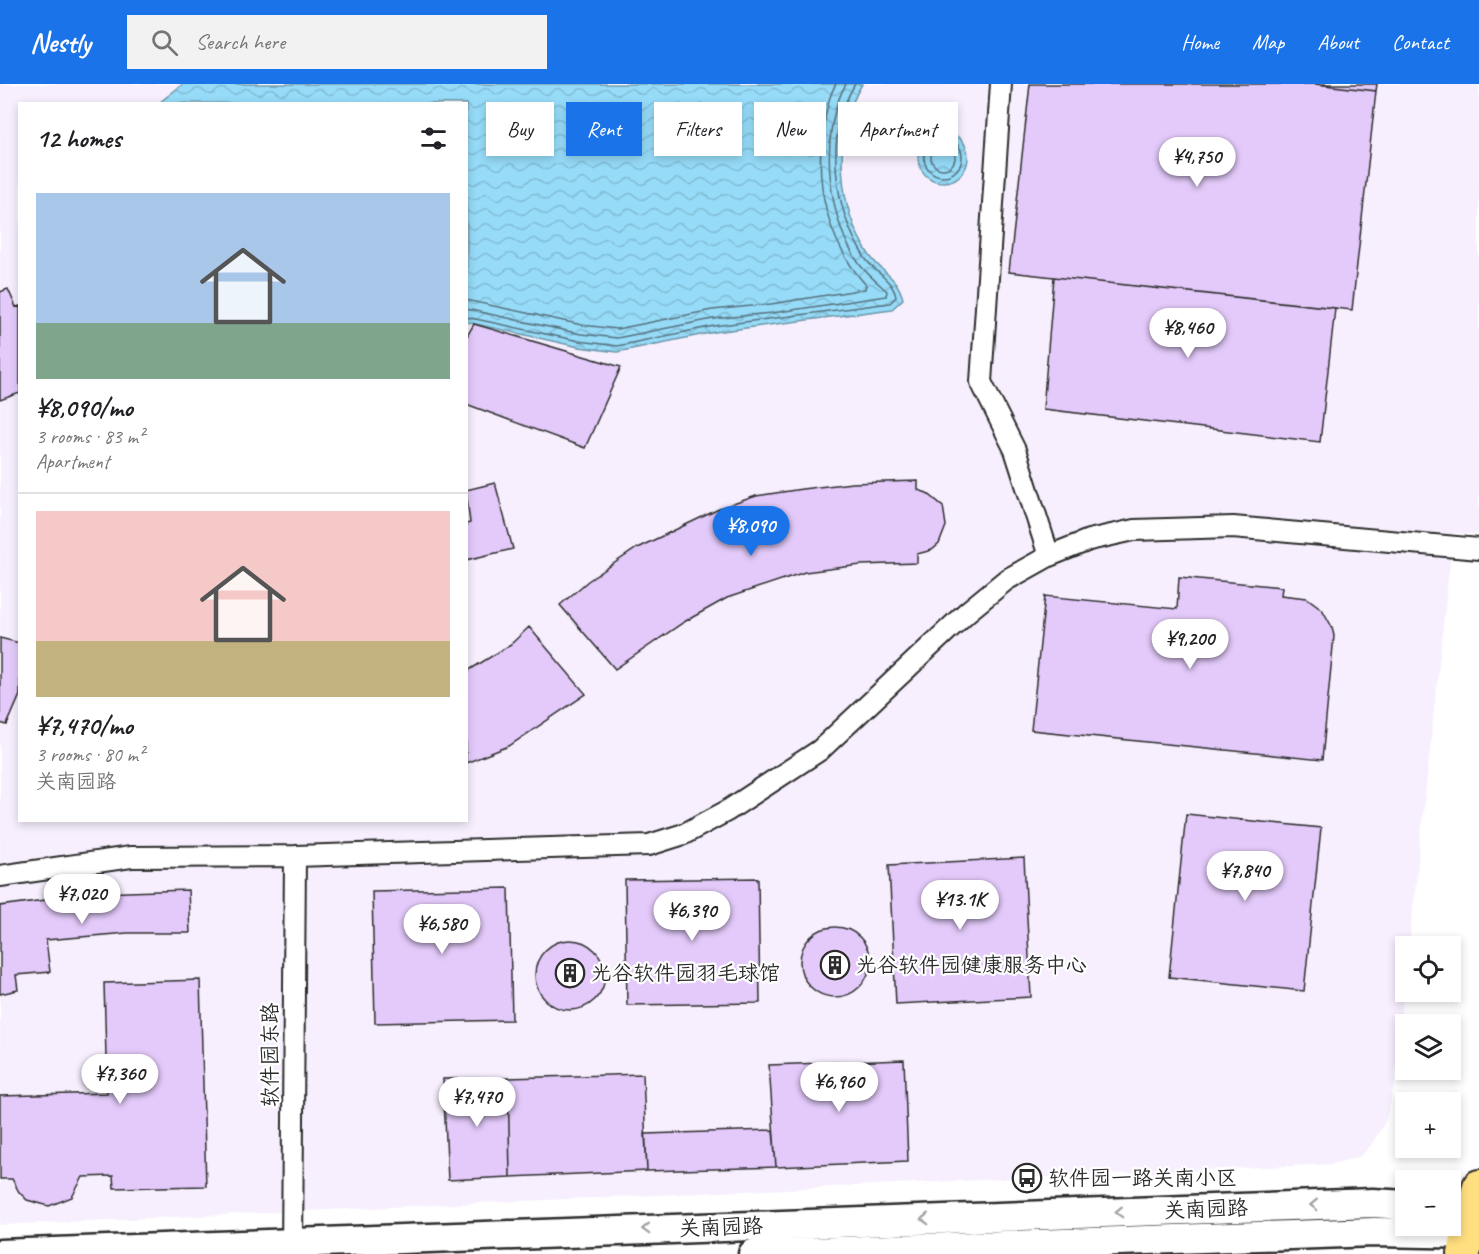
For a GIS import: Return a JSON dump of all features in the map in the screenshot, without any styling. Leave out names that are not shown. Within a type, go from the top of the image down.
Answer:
[{"type":"main road","name":"关南园路","points":[[0,1254],[292,1248],[1373,1203],[1395,1204]]},
{"type":"main road","name":"关南园路","points":[[753,1254],[1374,1232],[1471,1219]]},
{"type":"street","points":[[1001,84],[981,382],[1015,450],[1049,556]]},
{"type":"street","points":[[0,876],[131,857],[295,856],[649,845],[684,834],[727,811],[820,750],[967,612],[1006,580],[1049,556],[1089,540],[1134,530],[1233,527],[1479,549]]},
{"type":"street","name":"软件园东路","points":[[292,1248],[295,856]]},
{"type":"shaded area","points":[[0,84],[1479,84],[1479,535],[1453,533],[1410,936],[1395,936],[1395,1002],[1403,1002],[1401,1014],[1395,1014],[1394,1086],[1386,1120],[1372,1144],[1361,1156],[1333,1164],[0,1225]]},
{"type":"water","points":[[183,84],[862,84],[853,102],[838,102],[838,156],[843,156],[845,194],[859,237],[870,256],[897,285],[903,299],[892,309],[715,332],[617,352],[579,347],[468,322],[468,102],[160,102]]},
{"type":"water","points":[[958,137],[968,152],[968,162],[964,171],[957,178],[948,182],[938,182],[929,178],[922,171],[918,162],[918,156],[958,156]]},
{"type":"building","points":[[1030,84],[1315,84],[1376,91],[1352,310],[1009,272]]},
{"type":"building","points":[[1315,84],[1377,84],[1376,91]]},
{"type":"building","points":[[1054,277],[1335,308],[1320,442],[1043,409]]},
{"type":"building","points":[[8,289],[16,307],[18,306],[18,394],[0,400],[0,292]]},
{"type":"building","points":[[474,324],[621,367],[585,448],[468,405],[468,334]]},
{"type":"building","points":[[918,481],[918,490],[927,493],[943,506],[946,526],[939,544],[932,550],[917,554],[917,563],[861,565],[805,572],[727,598],[684,622],[615,669],[560,605],[588,581],[637,548],[719,509],[756,496],[852,483]]},
{"type":"building","points":[[495,483],[513,549],[468,560],[468,524],[470,523],[468,490]]},
{"type":"building","points":[[1179,577],[1282,587],[1281,595],[1307,598],[1322,609],[1332,627],[1334,636],[1322,760],[1031,730],[1045,596],[1177,609]]},
{"type":"building","points":[[529,627],[586,694],[509,746],[468,762],[468,671],[510,645]]},
{"type":"building","points":[[0,638],[18,642],[18,700],[7,725],[0,723]]},
{"type":"building","points":[[1186,814],[1321,828],[1304,991],[1169,977]]},
{"type":"building","points":[[1024,858],[1031,997],[896,1004],[889,865]]},
{"type":"building","points":[[758,878],[760,1003],[627,1005],[625,880]]},
{"type":"building","points":[[509,888],[512,1020],[375,1023],[372,891]]},
{"type":"building","points":[[188,890],[190,933],[127,933],[46,940],[50,972],[16,975],[18,990],[0,994],[0,906],[98,893]]},
{"type":"building","name":"光谷软件园健康服务中心","points":[[842,927],[855,933],[864,942],[868,948],[870,962],[868,976],[860,987],[849,995],[828,997],[810,987],[802,976],[800,955],[810,937],[821,929]]},
{"type":"building","name":"光谷软件园羽毛球馆","points":[[563,940],[577,940],[590,946],[599,955],[605,968],[603,988],[595,1000],[577,1010],[563,1010],[550,1004],[541,995],[535,982],[535,968],[541,955],[550,946]]},
{"type":"building","points":[[200,980],[206,1186],[114,1188],[113,1176],[83,1177],[72,1197],[49,1206],[27,1200],[19,1192],[12,1179],[0,1179],[0,1096],[107,1093],[104,983]]},
{"type":"building","points":[[904,1060],[908,1161],[776,1167],[769,1065]]},
{"type":"building","points":[[643,1074],[647,1171],[510,1177],[508,1078]]},
{"type":"building","points":[[508,1078],[510,1177],[448,1180],[443,1079]]},
{"type":"building","points":[[773,1130],[776,1167],[647,1171],[645,1134]]},
{"type":"place","name":"光谷软件园健康服务中心","points":[[835,965]]},
{"type":"place","name":"光谷软件园羽毛球馆","points":[[570,973]]},
{"type":"place","name":"软件园一路关南小区","points":[[1027,1178]]}]
